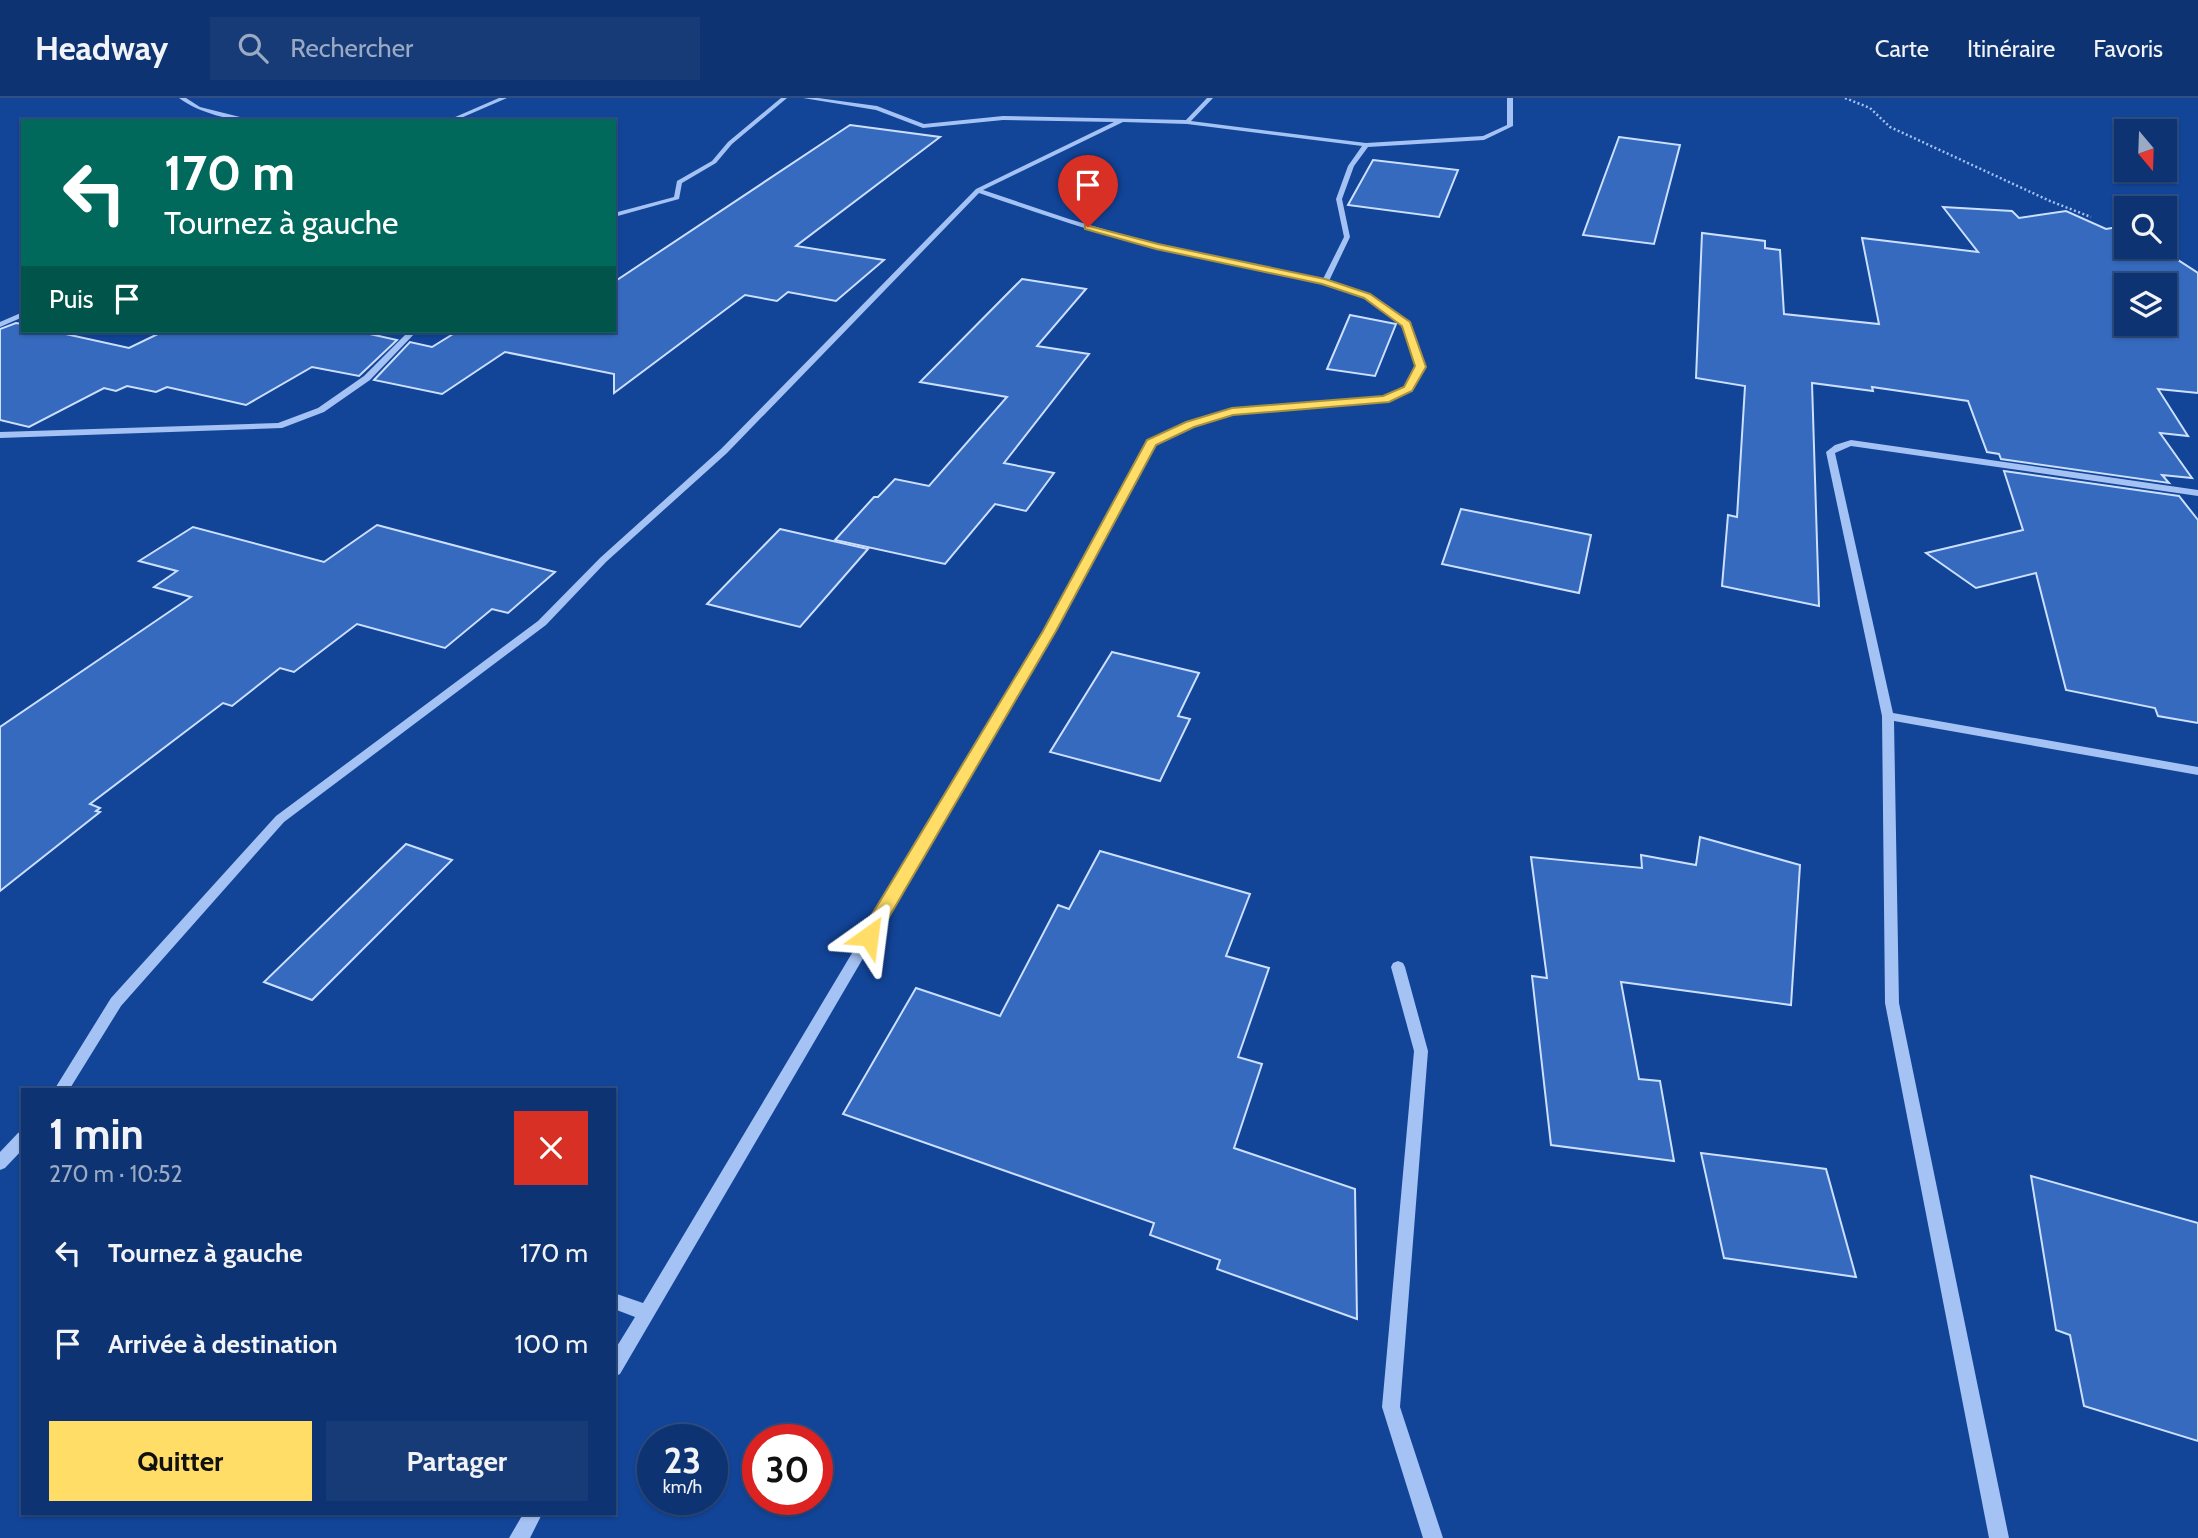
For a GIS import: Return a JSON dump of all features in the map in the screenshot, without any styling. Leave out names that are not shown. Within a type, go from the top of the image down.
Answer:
[{"type":"street","points":[[182,98],[198,108],[245,119]]},
{"type":"street","points":[[454,119],[504,98]]},
{"type":"street","points":[[616,214],[677,198],[679,182],[714,162],[730,143],[784,98]]},
{"type":"street","points":[[806,98],[877,108],[923,126],[1003,118],[1187,122],[1366,145],[1483,138],[1510,126],[1510,98]]},
{"type":"street","points":[[1187,122],[1210,98]]},
{"type":"street","points":[[62,1088],[116,1002],[280,819],[541,623],[603,560],[724,451],[978,190],[1123,120]]},
{"type":"street","points":[[1325,282],[1347,237],[1339,199],[1351,166],[1366,145]]},
{"type":"street","points":[[616,1364],[1050,631],[1151,443],[1190,425],[1232,412],[1385,400],[1408,388],[1420,367],[1407,324],[1367,296],[1325,282],[1156,246],[1066,221],[978,190]]},
{"type":"street","points":[[0,325],[21,315]]},
{"type":"street","points":[[0,435],[279,426],[321,410],[367,378],[411,333]]},
{"type":"street","points":[[1999,1538],[1892,1003],[1888,716],[1830,452],[1851,443],[2198,493]]},
{"type":"street","points":[[1888,716],[2198,771]]},
{"type":"street","points":[[1398,967],[1421,1051],[1391,1407],[1433,1538]]},
{"type":"street","points":[[0,1163],[21,1140]]},
{"type":"street","points":[[616,1302],[646,1312]]},
{"type":"street","points":[[519,1538],[532,1515]]},
{"type":"path","points":[[1845,98],[1870,108],[1890,127],[2050,201],[2091,217]]},
{"type":"building","points":[[850,125],[940,137],[796,246],[884,260],[836,301],[788,292],[777,301],[745,295],[614,393],[614,374],[505,352],[442,394],[374,380],[410,342],[432,347],[455,333],[616,333],[616,281]]},
{"type":"building","points":[[1619,137],[1680,145],[1654,244],[1583,235]]},
{"type":"building","points":[[1373,160],[1458,170],[1439,217],[1348,205]]},
{"type":"building","points":[[1943,207],[2012,211],[2019,218],[2066,211],[2106,229],[2114,228],[2114,259],[2176,259],[2198,273],[2198,393],[2158,389],[2188,436],[2160,433],[2192,478],[2162,475],[2169,483],[2001,459],[1999,454],[1987,452],[1968,401],[1872,387],[1873,391],[1812,383],[1819,606],[1722,586],[1728,515],[1737,517],[1745,386],[1696,378],[1702,233],[1765,241],[1765,248],[1780,250],[1784,314],[1879,324],[1862,238],[1978,252]]},
{"type":"building","points":[[1022,279],[1086,289],[1037,346],[1089,354],[1004,463],[1054,473],[1026,511],[995,504],[945,564],[835,540],[874,497],[878,497],[895,479],[929,486],[1007,397],[920,382]]},
{"type":"building","points":[[1350,315],[1396,324],[1375,376],[1327,369]]},
{"type":"building","points":[[21,324],[21,333],[61,333],[129,348],[160,333],[372,333],[397,340],[359,376],[312,367],[246,405],[167,387],[156,392],[127,386],[116,391],[104,388],[29,427],[0,420],[0,329]]},
{"type":"building","points":[[2004,471],[2179,496],[2198,520],[2198,723],[2158,716],[2155,708],[2066,690],[2036,573],[1976,588],[1926,553],[2023,530]]},
{"type":"building","points":[[1461,509],[1591,535],[1579,593],[1442,564]]},
{"type":"building","points":[[377,525],[555,572],[508,613],[492,609],[445,648],[357,624],[294,672],[280,668],[232,706],[223,703],[90,804],[100,808],[96,811],[100,812],[0,891],[0,727],[191,597],[154,587],[177,571],[139,561],[193,527],[324,562]]},
{"type":"building","points":[[780,529],[868,549],[800,627],[707,604]]},
{"type":"building","points":[[1112,652],[1199,673],[1178,716],[1190,719],[1160,781],[1050,752]]},
{"type":"building","points":[[1700,837],[1800,865],[1791,1005],[1621,982],[1639,1079],[1660,1081],[1674,1161],[1551,1145],[1532,976],[1547,978],[1531,857],[1642,868],[1641,855],[1696,865]]},
{"type":"building","points":[[406,844],[452,860],[312,1000],[264,982]]},
{"type":"building","points":[[1100,851],[1250,894],[1226,956],[1269,968],[1238,1057],[1262,1064],[1234,1148],[1355,1189],[1357,1319],[1217,1269],[1220,1260],[1150,1235],[1154,1223],[843,1114],[916,988],[1000,1016],[1058,905],[1069,909]]},
{"type":"building","points":[[1701,1153],[1826,1169],[1856,1277],[1724,1258]]},
{"type":"building","points":[[2031,1176],[2198,1223],[2198,1441],[2084,1406],[2070,1335],[2056,1330]]},
{"type":"route","points":[[869,936],[1050,631],[1151,443],[1190,425],[1232,412],[1385,400],[1408,388],[1420,367],[1407,324],[1367,296],[1325,282],[1156,246],[1088,227]]}]
